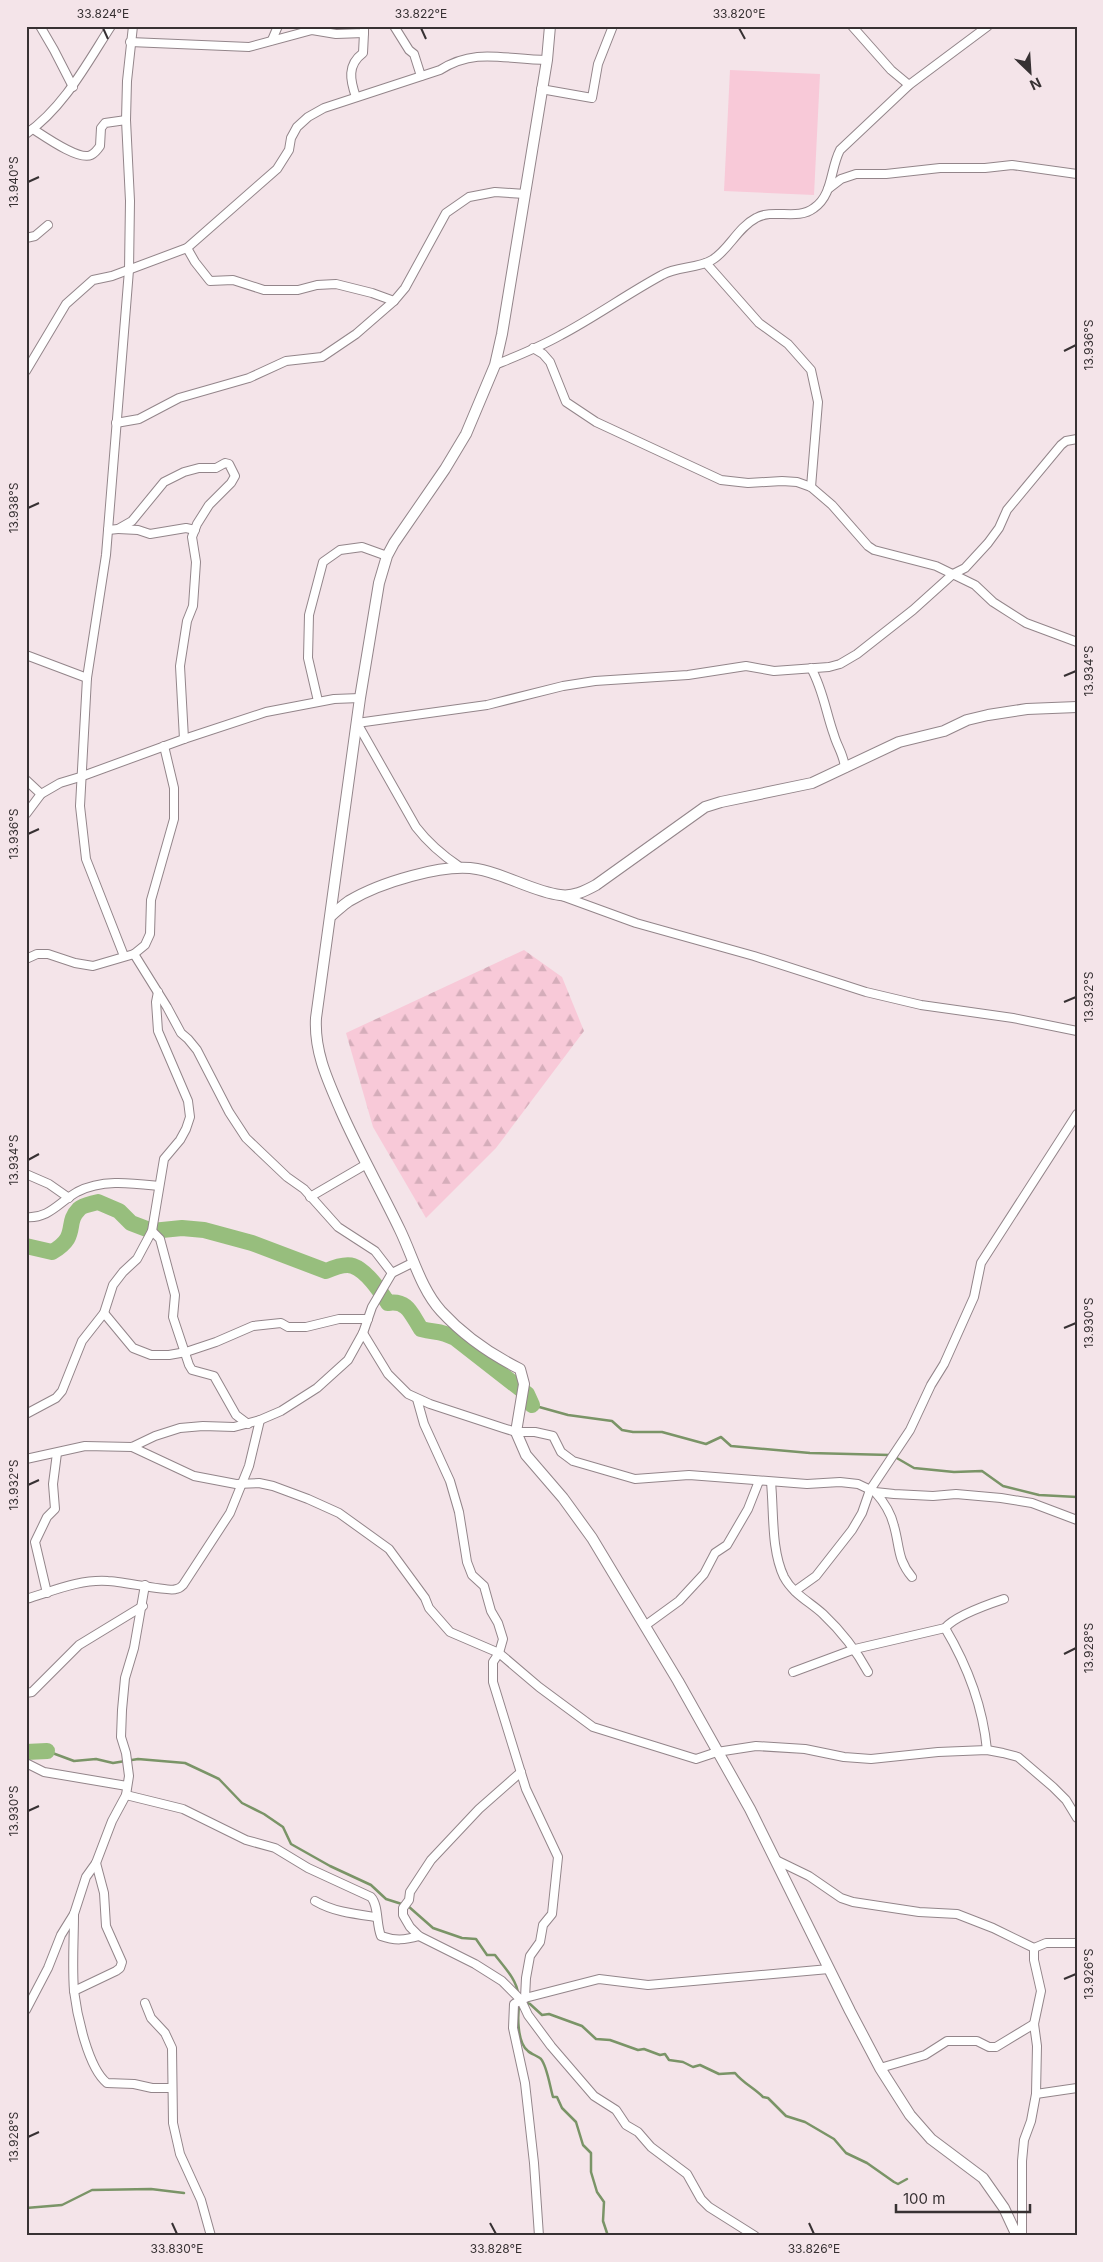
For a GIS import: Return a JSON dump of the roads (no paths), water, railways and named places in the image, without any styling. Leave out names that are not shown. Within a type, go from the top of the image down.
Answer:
[{"type":"street","points":[[40,26],[72,87]]},
{"type":"street","points":[[111,26],[72,87],[57,106],[30,132],[65,149],[90,156],[100,146],[101,128],[105,123],[126,120]]},
{"type":"street","points":[[124,956],[86,859],[80,806],[80,777],[87,678],[96,632],[108,530],[129,270],[130,201],[126,120],[130,42],[133,26]]},
{"type":"street","points":[[272,40],[278,26]]},
{"type":"street","points":[[394,26],[409,50],[414,54],[421,76]]},
{"type":"street","points":[[550,26],[547,60],[502,334],[495,365],[466,434],[445,470],[387,556],[379,582],[360,698],[332,915],[316,1018],[316,1042],[330,1086],[432,1300],[441,1311],[484,1350],[520,1369],[524,1384],[516,1432],[526,1455],[592,1538],[646,1625],[776,1860],[880,2068],[910,2115],[923,2131],[983,2178],[1004,2208],[1017,2236]]},
{"type":"street","points":[[541,90],[592,98],[598,64],[613,26]]},
{"type":"street","points":[[852,26],[891,70],[909,85]]},
{"type":"street","points":[[828,189],[835,159],[840,150],[909,85],[988,26]]},
{"type":"street","points":[[130,42],[249,47],[312,30],[336,34],[364,30],[363,53],[356,58],[350,68],[351,83],[356,97]]},
{"type":"street","points":[[26,371],[66,304],[93,280],[112,276],[187,248],[272,174],[284,160],[297,127],[308,117],[324,108],[440,70],[458,59],[466,57],[485,55],[514,60],[547,60]]},
{"type":"street","points":[[495,365],[561,336],[663,274],[687,266],[706,263],[714,259],[755,218],[764,214],[805,213],[815,208],[828,189],[841,179],[856,174],[886,174],[940,168],[985,168],[1012,165],[1077,174]]},
{"type":"street","points":[[116,424],[139,418],[179,398],[249,378],[286,361],[322,357],[356,334],[394,301],[405,288],[446,213],[469,196],[495,192],[525,194]]},
{"type":"street","points":[[26,238],[35,236],[48,225]]},
{"type":"street","points":[[187,248],[194,262],[210,282],[233,280],[264,290],[298,290],[317,285],[336,284],[394,301]]},
{"type":"street","points":[[706,263],[759,323],[788,344],[811,370],[818,402],[811,487]]},
{"type":"street","points":[[533,348],[543,354],[550,362],[566,402],[596,422],[720,480],[748,483],[796,482],[811,487],[832,504],[868,546],[874,550],[936,566],[975,585],[993,602],[1026,623],[1077,642]]},
{"type":"street","points":[[357,723],[487,705],[563,686],[595,681],[688,675],[746,666],[774,671],[829,667],[848,660],[913,610],[953,574],[965,568],[988,543],[999,528],[1007,510],[1061,445],[1066,441],[1077,439]]},
{"type":"street","points":[[118,529],[132,521],[164,482],[184,472],[199,468],[216,468],[225,463],[228,464],[235,476],[232,483],[209,505],[192,537],[196,562],[193,606],[187,621],[182,644],[180,666],[184,739]]},
{"type":"street","points":[[108,530],[138,530],[150,534],[186,528],[195,530]]},
{"type":"street","points":[[318,701],[308,658],[309,615],[323,562],[340,550],[362,547],[387,556]]},
{"type":"street","points":[[26,654],[87,678]]},
{"type":"street","points":[[811,668],[842,754],[845,768]]},
{"type":"street","points":[[26,814],[42,794],[60,783],[184,739],[266,712],[318,701],[360,698]]},
{"type":"street","points":[[560,895],[577,893],[596,885],[705,807],[812,783],[899,742],[944,731],[968,720],[1027,709],[1077,707]]},
{"type":"street","points":[[357,723],[416,827],[439,854],[460,867]]},
{"type":"street","points":[[27,960],[37,954],[48,954],[93,966],[134,954],[145,945],[150,934],[151,900],[174,819],[174,788],[164,746]]},
{"type":"street","points":[[26,780],[42,794]]},
{"type":"street","points":[[332,915],[348,902],[365,892],[414,876],[460,867],[479,869],[560,895],[636,923],[754,956],[866,992],[921,1006],[1013,1018],[1077,1031]]},
{"type":"street","points":[[134,954],[158,992],[180,1033],[197,1050],[228,1112],[246,1138],[310,1197],[338,1227],[375,1250],[392,1273]]},
{"type":"street","points":[[26,1414],[56,1398],[62,1391],[82,1341],[104,1313],[113,1285],[137,1259],[152,1231],[164,1159],[180,1140],[190,1117],[188,1102],[158,1031],[156,1002],[158,992]]},
{"type":"street","points":[[795,1591],[816,1576],[839,1549],[862,1513],[872,1491],[910,1430],[931,1385],[944,1364],[949,1349],[974,1297],[982,1263],[1077,1114]]},
{"type":"street","points":[[310,1197],[366,1165]]},
{"type":"street","points":[[26,1174],[50,1184],[68,1198]]},
{"type":"street","points":[[26,1217],[37,1218],[58,1207],[78,1192],[114,1183],[127,1182],[158,1186]]},
{"type":"street","points":[[152,1231],[160,1239],[175,1295],[173,1317],[192,1370],[214,1376],[236,1415],[248,1424]]},
{"type":"street","points":[[132,1447],[155,1436],[180,1428],[203,1426],[234,1427],[248,1424],[297,1402],[331,1376],[348,1360],[363,1333],[379,1294],[392,1273],[414,1262]]},
{"type":"street","points":[[104,1313],[134,1348],[150,1355],[169,1355],[186,1352],[216,1342],[253,1326],[281,1323],[288,1326],[306,1327],[338,1319],[368,1319]]},
{"type":"street","points":[[363,1333],[388,1374],[400,1387],[418,1399],[516,1432],[536,1432],[553,1436],[561,1452],[573,1462],[635,1479],[689,1476],[807,1484],[840,1482],[858,1484],[872,1491],[1001,1498],[1032,1503],[1077,1520]]},
{"type":"street","points":[[418,1399],[424,1424],[450,1481],[459,1512],[467,1562],[472,1575],[484,1586],[503,1639],[500,1653],[494,1662],[492,1682],[526,1789],[540,1815],[558,1862],[552,1914],[543,1925],[540,1942],[530,1956],[523,1999],[528,2015],[551,2046],[594,2096],[616,2110],[626,2125],[638,2132],[651,2147],[687,2174],[701,2199],[709,2207],[755,2236]]},
{"type":"street","points":[[26,1599],[80,1582],[107,1580],[169,1590],[176,1590],[183,1585],[230,1513],[243,1483],[260,1420]]},
{"type":"street","points":[[26,1459],[85,1446],[132,1447],[194,1476],[236,1484],[266,1484],[324,1505],[359,1526],[389,1549],[425,1598],[429,1608],[450,1632],[500,1653],[588,1725],[696,1759],[717,1752],[768,1746],[871,1759],[987,1750],[1018,1757],[1060,1793],[1077,1818]]},
{"type":"street","points":[[47,1593],[35,1542],[47,1517],[55,1509],[54,1484],[57,1453]]},
{"type":"street","points":[[646,1625],[679,1601],[704,1574],[716,1553],[727,1545],[748,1509],[759,1481]]},
{"type":"street","points":[[771,1482],[777,1554],[784,1576],[795,1591],[822,1613],[855,1649],[868,1672]]},
{"type":"street","points":[[872,1491],[890,1513],[899,1554],[912,1577]]},
{"type":"street","points":[[26,2010],[48,1968],[61,1935],[74,1914],[86,1877],[96,1863],[112,1821],[126,1795],[128,1765],[121,1737],[125,1678],[134,1648],[143,1606],[145,1585]]},
{"type":"street","points":[[793,1672],[855,1649],[945,1628],[953,1622],[988,1605],[1004,1600]]},
{"type":"street","points":[[26,1693],[32,1692],[79,1645],[143,1606]]},
{"type":"street","points":[[945,1628],[963,1664],[979,1707],[987,1750]]},
{"type":"street","points":[[26,1762],[44,1772],[127,1786]]},
{"type":"street","points":[[521,1772],[479,1809],[431,1860],[410,1892],[409,1900],[403,1908],[403,1915],[410,1927],[419,1936],[475,1964],[523,1999]]},
{"type":"street","points":[[126,1795],[176,1806],[246,1840],[274,1848],[308,1868],[371,1897],[375,1901],[376,1917],[381,1936],[393,1940],[405,1940],[419,1936]]},
{"type":"street","points":[[776,1860],[809,1876],[841,1898],[852,1902],[919,1912],[957,1914],[993,1928],[1034,1948],[1046,1943],[1077,1943]]},
{"type":"street","points":[[74,1991],[116,1971],[120,1968],[122,1962],[106,1926],[104,1893],[96,1863]]},
{"type":"street","points":[[315,1901],[326,1908],[376,1917]]},
{"type":"street","points":[[74,1914],[74,1991],[87,2047],[101,2078],[107,2083],[116,2085],[172,2088]]},
{"type":"street","points":[[1022,2236],[1022,2160],[1024,2140],[1031,2121],[1036,2094],[1037,2046],[1034,2024],[1041,1991],[1034,1960],[1034,1948]]},
{"type":"street","points":[[538,2236],[534,2163],[525,2083],[513,2028],[514,2004],[523,1999],[599,1979],[648,1985],[829,1969]]},
{"type":"street","points":[[145,2003],[151,2018],[170,2041],[172,2048],[173,2123],[180,2154],[201,2200],[211,2236]]},
{"type":"street","points":[[880,2068],[920,2056],[948,2041],[977,2041],[996,2047],[1034,2024]]},
{"type":"street","points":[[1036,2094],[1077,2088]]},
{"type":"waterway","points":[[26,1246],[52,1252],[66,1241],[72,1220],[79,1209],[98,1202],[119,1211],[131,1223],[152,1231],[182,1228],[204,1230],[252,1243],[326,1271],[343,1265],[350,1265],[363,1272],[388,1303],[405,1306],[421,1329],[450,1335],[455,1338],[527,1394],[532,1405]]},
{"type":"waterway","points":[[532,1405],[568,1415],[612,1421],[622,1430],[662,1432],[706,1444],[721,1437],[731,1446],[810,1453],[890,1455]]},
{"type":"waterway","points":[[895,1457],[914,1468],[954,1472],[982,1471],[1003,1486],[1039,1495],[1077,1497]]},
{"type":"waterway","points":[[47,1751],[74,1761],[96,1759],[113,1763],[138,1759],[185,1763],[219,1779],[242,1803],[264,1814],[283,1827],[291,1844],[330,1866],[371,1885],[386,1899],[408,1906],[433,1928],[462,1938],[476,1939],[487,1955],[495,1955],[506,1969],[513,1979],[518,1994]]},
{"type":"waterway","points":[[26,1752],[47,1751]]},
{"type":"waterway","points":[[520,2002],[518,2021],[524,2047],[543,2062],[553,2097],[557,2097],[562,2108],[576,2122],[583,2145],[591,2153],[591,2172],[597,2192],[604,2202],[603,2221],[608,2236]]},
{"type":"waterway","points":[[524,2002],[530,2004],[542,2015],[549,2014],[582,2026],[596,2039],[610,2040],[638,2050],[644,2049],[660,2055],[665,2054],[669,2060],[683,2062],[693,2067],[700,2065],[719,2074],[735,2073],[763,2097],[768,2098],[786,2116],[805,2122],[834,2139],[846,2153],[867,2163],[898,2184],[907,2179]]},
{"type":"waterway","points":[[26,2208],[62,2205],[92,2190],[151,2189],[184,2193]]}]
